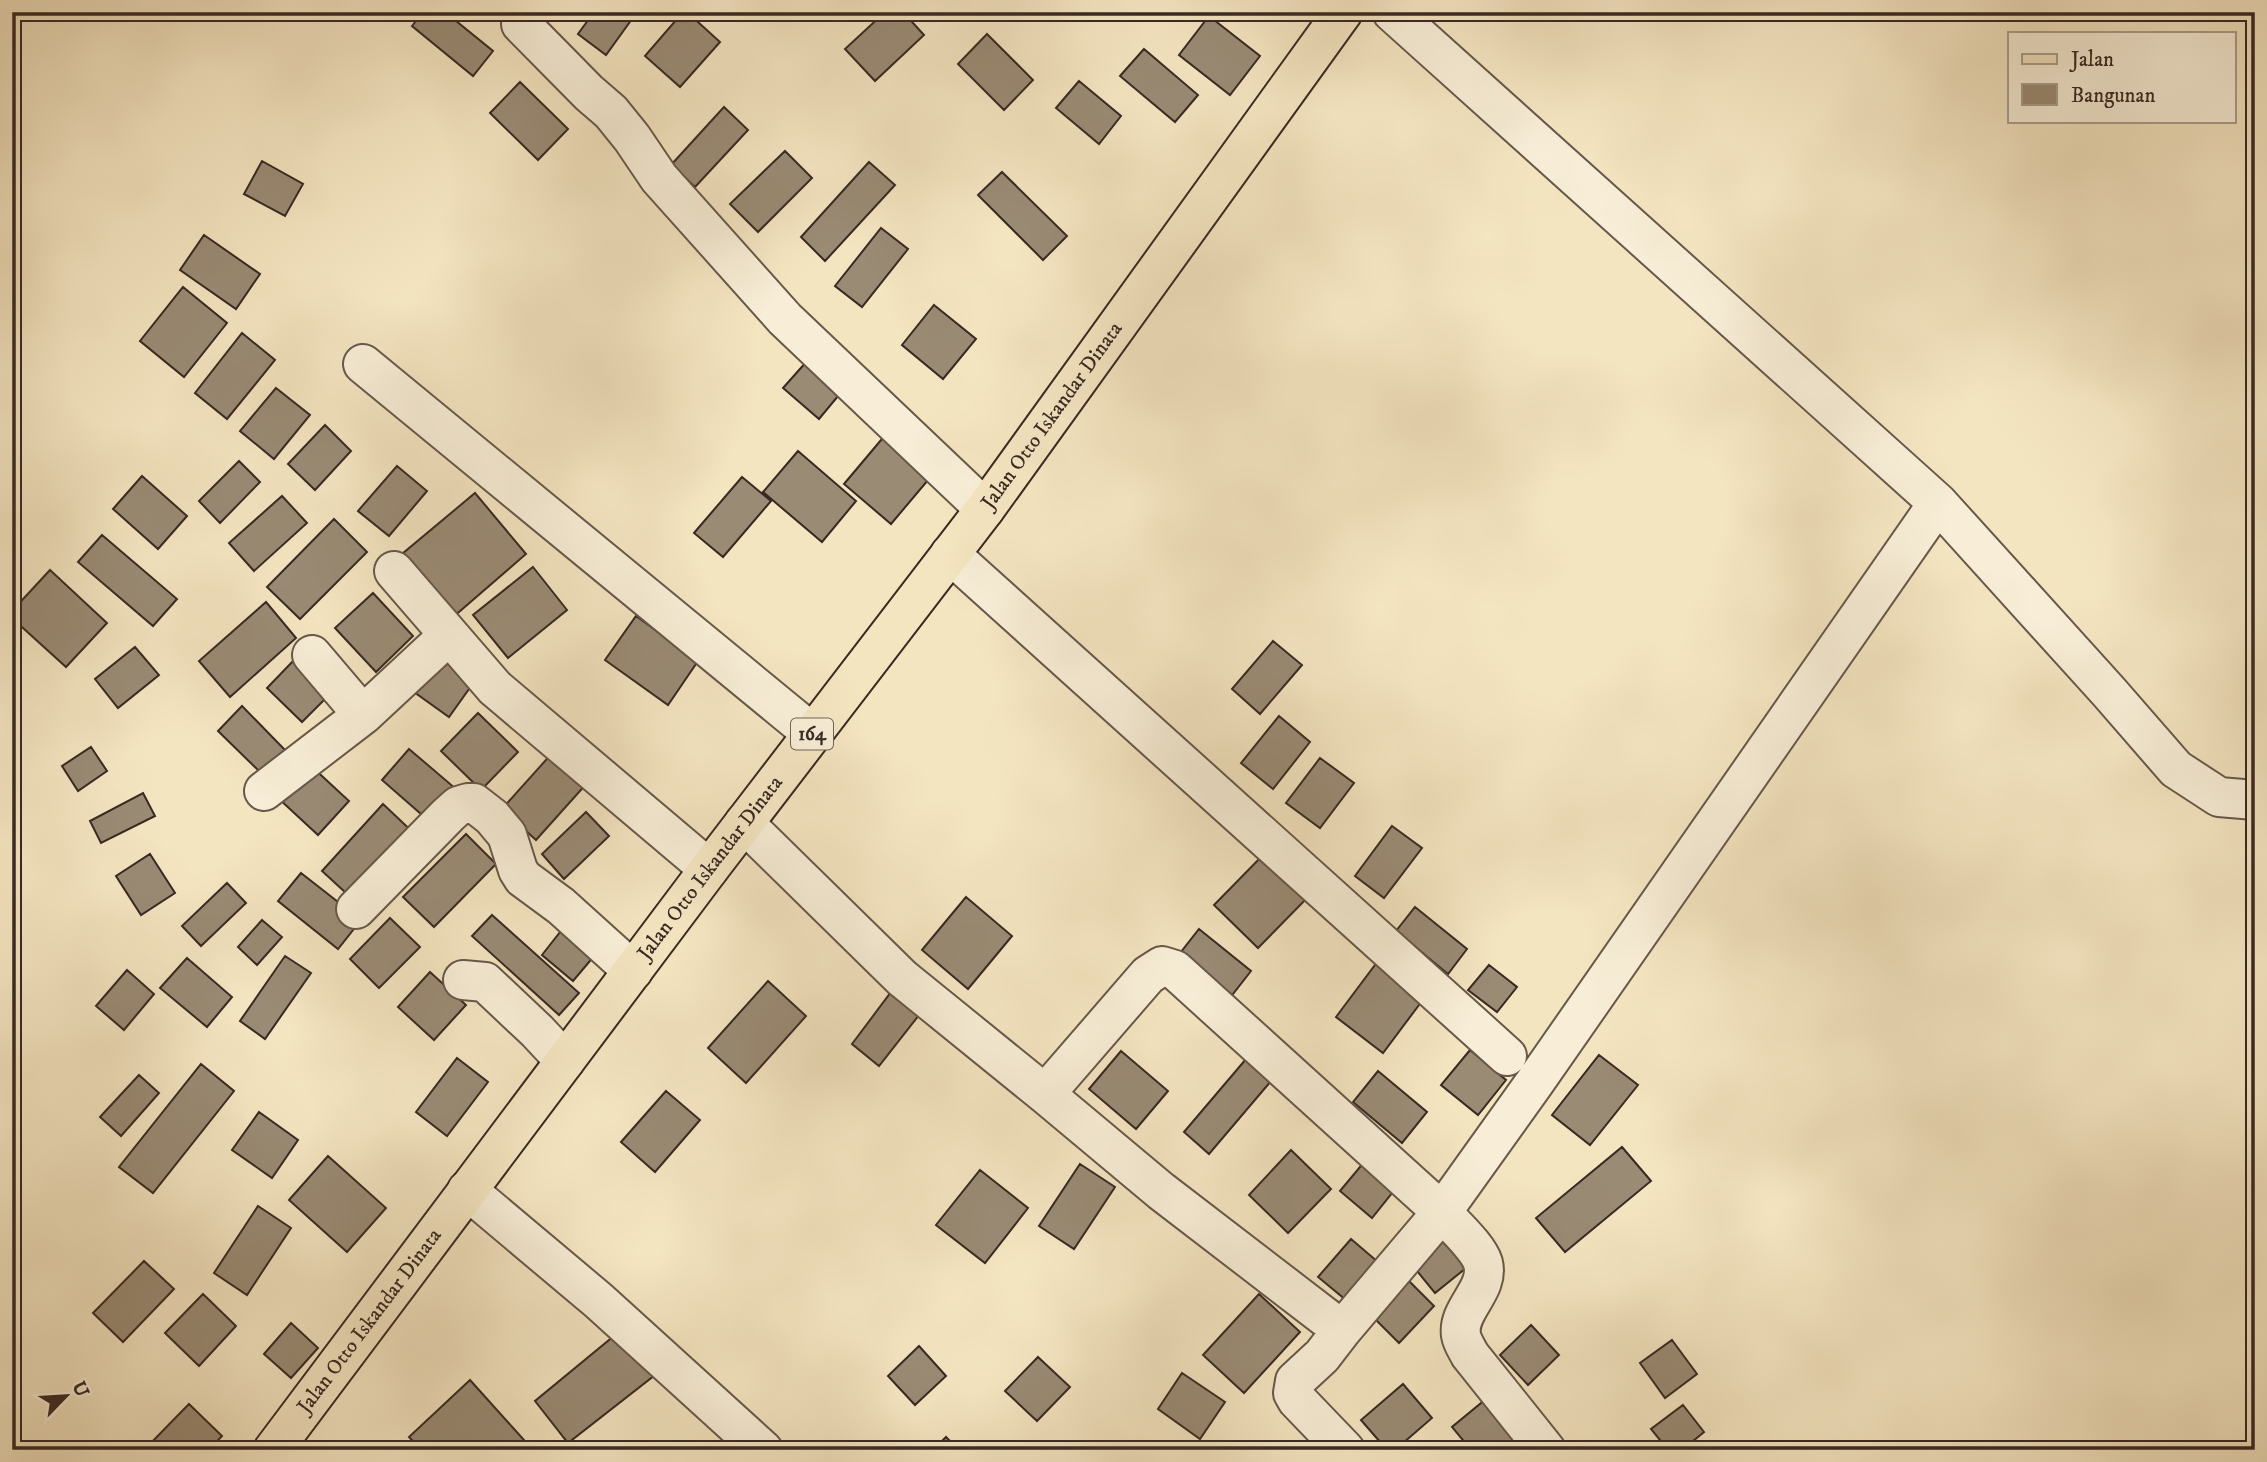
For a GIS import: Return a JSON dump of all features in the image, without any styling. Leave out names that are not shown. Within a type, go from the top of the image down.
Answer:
[{"type":"main road","name":"Jalan Otto Iskandar Dinata","points":[[273,1450],[709,869],[985,509],[1343,12]]},
{"type":"street","points":[[1392,12],[1938,503],[2176,769],[2219,797],[2255,800]]},
{"type":"street","points":[[521,23],[611,112],[659,178],[785,319],[985,509]]},
{"type":"street","points":[[363,364],[813,734]]},
{"type":"street","points":[[1345,1450],[1297,1400],[1293,1393],[1295,1381],[1322,1356],[1442,1212],[1938,503]]},
{"type":"street","points":[[950,554],[1507,1056]]},
{"type":"street","points":[[394,570],[495,688],[709,869]]},
{"type":"street","points":[[264,791],[363,715],[449,635]]},
{"type":"street","points":[[312,655],[363,715]]},
{"type":"street","points":[[356,909],[458,806],[474,803],[492,817],[507,835],[523,878],[561,906],[633,971]]},
{"type":"street","points":[[744,823],[902,978],[1161,1191],[1342,1330]]},
{"type":"street","points":[[1045,1094],[1148,975],[1158,967],[1166,966],[1175,970],[1442,1212],[1477,1252],[1484,1272],[1482,1282],[1463,1319],[1463,1341],[1470,1355],[1546,1450]]},
{"type":"street","points":[[463,980],[485,982],[565,1061]]},
{"type":"street","points":[[467,1190],[599,1301],[763,1450]]},
{"type":"building","points":[[423,12],[445,12],[493,51],[473,76],[412,26]]},
{"type":"building","points":[[594,12],[637,12],[606,55],[578,34]]},
{"type":"building","points":[[683,12],[687,12],[720,42],[680,87],[645,56]]},
{"type":"building","points":[[885,12],[903,12],[924,35],[875,81],[845,49]]},
{"type":"building","points":[[1209,16],[1260,56],[1230,95],[1179,55]]},
{"type":"building","points":[[987,34],[1033,80],[1004,110],[958,64]]},
{"type":"building","points":[[1144,49],[1198,95],[1175,122],[1120,76]]},
{"type":"building","points":[[1079,81],[1121,116],[1099,144],[1056,108]]},
{"type":"building","points":[[520,82],[568,129],[538,160],[490,113]]},
{"type":"building","points":[[724,107],[748,130],[695,187],[671,165]]},
{"type":"building","points":[[785,151],[812,178],[758,232],[730,204]]},
{"type":"building","points":[[262,161],[303,184],[285,216],[244,194]]},
{"type":"building","points":[[869,162],[895,185],[825,261],[801,237]]},
{"type":"building","points":[[1002,172],[1067,236],[1043,260],[978,195]]},
{"type":"building","points":[[881,228],[908,249],[862,307],[835,286]]},
{"type":"building","points":[[204,235],[260,274],[236,309],[180,270]]},
{"type":"building","points":[[183,287],[227,323],[184,377],[140,341]]},
{"type":"building","points":[[934,305],[976,339],[943,379],[902,345]]},
{"type":"building","points":[[242,333],[275,360],[227,419],[195,393]]},
{"type":"building","points":[[808,360],[843,390],[819,419],[783,388]]},
{"type":"building","points":[[276,388],[310,415],[274,459],[240,431]]},
{"type":"building","points":[[325,425],[351,451],[315,490],[288,464]]},
{"type":"building","points":[[892,427],[939,467],[891,524],[844,484]]},
{"type":"building","points":[[798,451],[856,501],[822,542],[763,492]]},
{"type":"building","points":[[239,461],[260,482],[220,523],[199,501]]},
{"type":"building","points":[[397,466],[427,491],[389,536],[358,511]]},
{"type":"building","points":[[142,476],[187,516],[158,549],[113,509]]},
{"type":"building","points":[[742,477],[771,501],[723,557],[694,533]]},
{"type":"building","points":[[475,493],[526,554],[452,618],[402,554]]},
{"type":"building","points":[[282,496],[307,523],[254,571],[229,543]]},
{"type":"building","points":[[334,519],[367,552],[300,619],[267,587]]},
{"type":"building","points":[[102,535],[177,599],[153,626],[78,562]]},
{"type":"building","points":[[533,567],[567,610],[508,658],[473,615]]},
{"type":"building","points":[[50,570],[107,623],[66,667],[12,618],[12,611]]},
{"type":"building","points":[[373,593],[413,636],[376,672],[335,628]]},
{"type":"building","points":[[266,602],[296,638],[230,697],[199,661]]},
{"type":"building","points":[[636,616],[698,661],[668,705],[605,660]]},
{"type":"building","points":[[1273,641],[1302,665],[1260,714],[1232,689]]},
{"type":"building","points":[[135,647],[159,675],[118,708],[95,679]]},
{"type":"building","points":[[440,657],[474,682],[449,717],[414,692]]},
{"type":"building","points":[[296,658],[331,693],[302,722],[267,688]]},
{"type":"building","points":[[242,706],[286,751],[263,775],[218,731]]},
{"type":"building","points":[[478,713],[518,752],[481,790],[441,751]]},
{"type":"building","points":[[1279,716],[1310,742],[1273,789],[1241,763]]},
{"type":"building","points":[[91,747],[107,771],[78,791],[62,766]]},
{"type":"building","points":[[409,749],[456,789],[429,821],[382,780]]},
{"type":"building","points":[[554,751],[588,782],[536,840],[502,809]]},
{"type":"building","points":[[1320,758],[1354,783],[1320,828],[1286,803]]},
{"type":"building","points":[[309,764],[349,801],[318,835],[278,798]]},
{"type":"building","points":[[143,793],[155,816],[101,843],[90,821]]},
{"type":"building","points":[[383,804],[419,838],[358,904],[322,871]]},
{"type":"building","points":[[586,812],[609,836],[564,879],[542,854]]},
{"type":"building","points":[[1392,826],[1422,848],[1384,898],[1355,876]]},
{"type":"building","points":[[466,834],[496,864],[434,927],[403,897]]},
{"type":"building","points":[[1267,851],[1311,894],[1258,948],[1214,905]]},
{"type":"building","points":[[150,854],[175,893],[141,915],[116,876]]},
{"type":"building","points":[[301,873],[361,920],[338,949],[278,901]]},
{"type":"building","points":[[227,883],[246,903],[201,946],[182,926]]},
{"type":"building","points":[[966,897],[1012,936],[968,989],[922,950]]},
{"type":"building","points":[[1415,907],[1467,949],[1448,974],[1396,931]]},
{"type":"building","points":[[492,915],[579,993],[559,1015],[472,936]]},
{"type":"building","points":[[390,918],[420,947],[379,988],[350,959]]},
{"type":"building","points":[[262,920],[282,937],[257,965],[238,947]]},
{"type":"building","points":[[568,922],[600,949],[573,981],[542,955]]},
{"type":"building","points":[[1199,929],[1251,971],[1229,999],[1177,957]]},
{"type":"building","points":[[285,956],[311,973],[265,1039],[240,1021]]},
{"type":"building","points":[[187,958],[232,997],[207,1027],[160,988]]},
{"type":"building","points":[[1378,961],[1425,997],[1383,1053],[1336,1017]]},
{"type":"building","points":[[1489,965],[1517,987],[1497,1012],[1468,990]]},
{"type":"building","points":[[127,970],[154,994],[124,1030],[96,1006]]},
{"type":"building","points":[[430,972],[466,1005],[434,1040],[398,1007]]},
{"type":"building","points":[[768,981],[806,1016],[746,1083],[708,1048]]},
{"type":"building","points":[[894,988],[923,1010],[879,1066],[852,1044]]},
{"type":"building","points":[[1470,1050],[1506,1080],[1478,1115],[1441,1085]]},
{"type":"building","points":[[1121,1051],[1168,1091],[1136,1129],[1089,1089]]},
{"type":"building","points":[[1252,1052],[1277,1074],[1209,1154],[1184,1132]]},
{"type":"building","points":[[1599,1055],[1638,1085],[1590,1145],[1552,1115]]},
{"type":"building","points":[[457,1058],[488,1082],[447,1136],[416,1112]]},
{"type":"building","points":[[201,1064],[234,1091],[153,1193],[119,1167]]},
{"type":"building","points":[[1378,1071],[1427,1112],[1402,1143],[1353,1102]]},
{"type":"building","points":[[139,1075],[159,1093],[121,1136],[100,1117]]},
{"type":"building","points":[[666,1091],[700,1120],[655,1172],[621,1142]]},
{"type":"building","points":[[259,1112],[298,1140],[272,1178],[232,1150]]},
{"type":"building","points":[[1622,1147],[1651,1181],[1565,1252],[1536,1218]]},
{"type":"building","points":[[1291,1150],[1331,1189],[1288,1233],[1249,1195]]},
{"type":"building","points":[[328,1156],[386,1208],[347,1252],[289,1200]]},
{"type":"building","points":[[1365,1161],[1396,1188],[1372,1218],[1340,1191]]},
{"type":"building","points":[[1080,1164],[1115,1187],[1074,1249],[1039,1226]]},
{"type":"building","points":[[980,1170],[1028,1208],[985,1263],[936,1225]]},
{"type":"building","points":[[258,1206],[291,1228],[247,1295],[214,1273]]},
{"type":"building","points":[[1449,1237],[1471,1264],[1435,1293],[1413,1266]]},
{"type":"building","points":[[1351,1239],[1378,1262],[1346,1300],[1318,1277]]},
{"type":"building","points":[[144,1261],[174,1289],[123,1342],[93,1313]]},
{"type":"building","points":[[1406,1278],[1434,1306],[1399,1343],[1370,1314]]},
{"type":"building","points":[[203,1294],[236,1326],[199,1366],[165,1333]]},
{"type":"building","points":[[1259,1294],[1300,1332],[1244,1393],[1203,1355]]},
{"type":"building","points":[[291,1323],[318,1348],[291,1378],[264,1354]]},
{"type":"building","points":[[1531,1325],[1559,1355],[1528,1385],[1500,1355]]},
{"type":"building","points":[[620,1331],[655,1375],[568,1443],[535,1401]]},
{"type":"building","points":[[1672,1340],[1697,1374],[1665,1398],[1640,1363]]},
{"type":"building","points":[[919,1346],[946,1376],[915,1405],[888,1376]]},
{"type":"building","points":[[1038,1357],[1070,1387],[1037,1421],[1005,1391]]},
{"type":"building","points":[[1182,1373],[1225,1402],[1200,1439],[1158,1409]]},
{"type":"building","points":[[470,1380],[533,1450],[421,1450],[409,1437]]},
{"type":"building","points":[[1403,1384],[1432,1418],[1395,1450],[1387,1450],[1361,1420]]},
{"type":"building","points":[[1486,1399],[1530,1450],[1471,1450],[1452,1427]]},
{"type":"building","points":[[189,1404],[222,1436],[209,1450],[144,1450]]},
{"type":"building","points":[[1683,1405],[1704,1432],[1682,1450],[1668,1450],[1651,1429]]},
{"type":"building","points":[[946,1437],[959,1450],[933,1450]]}]
